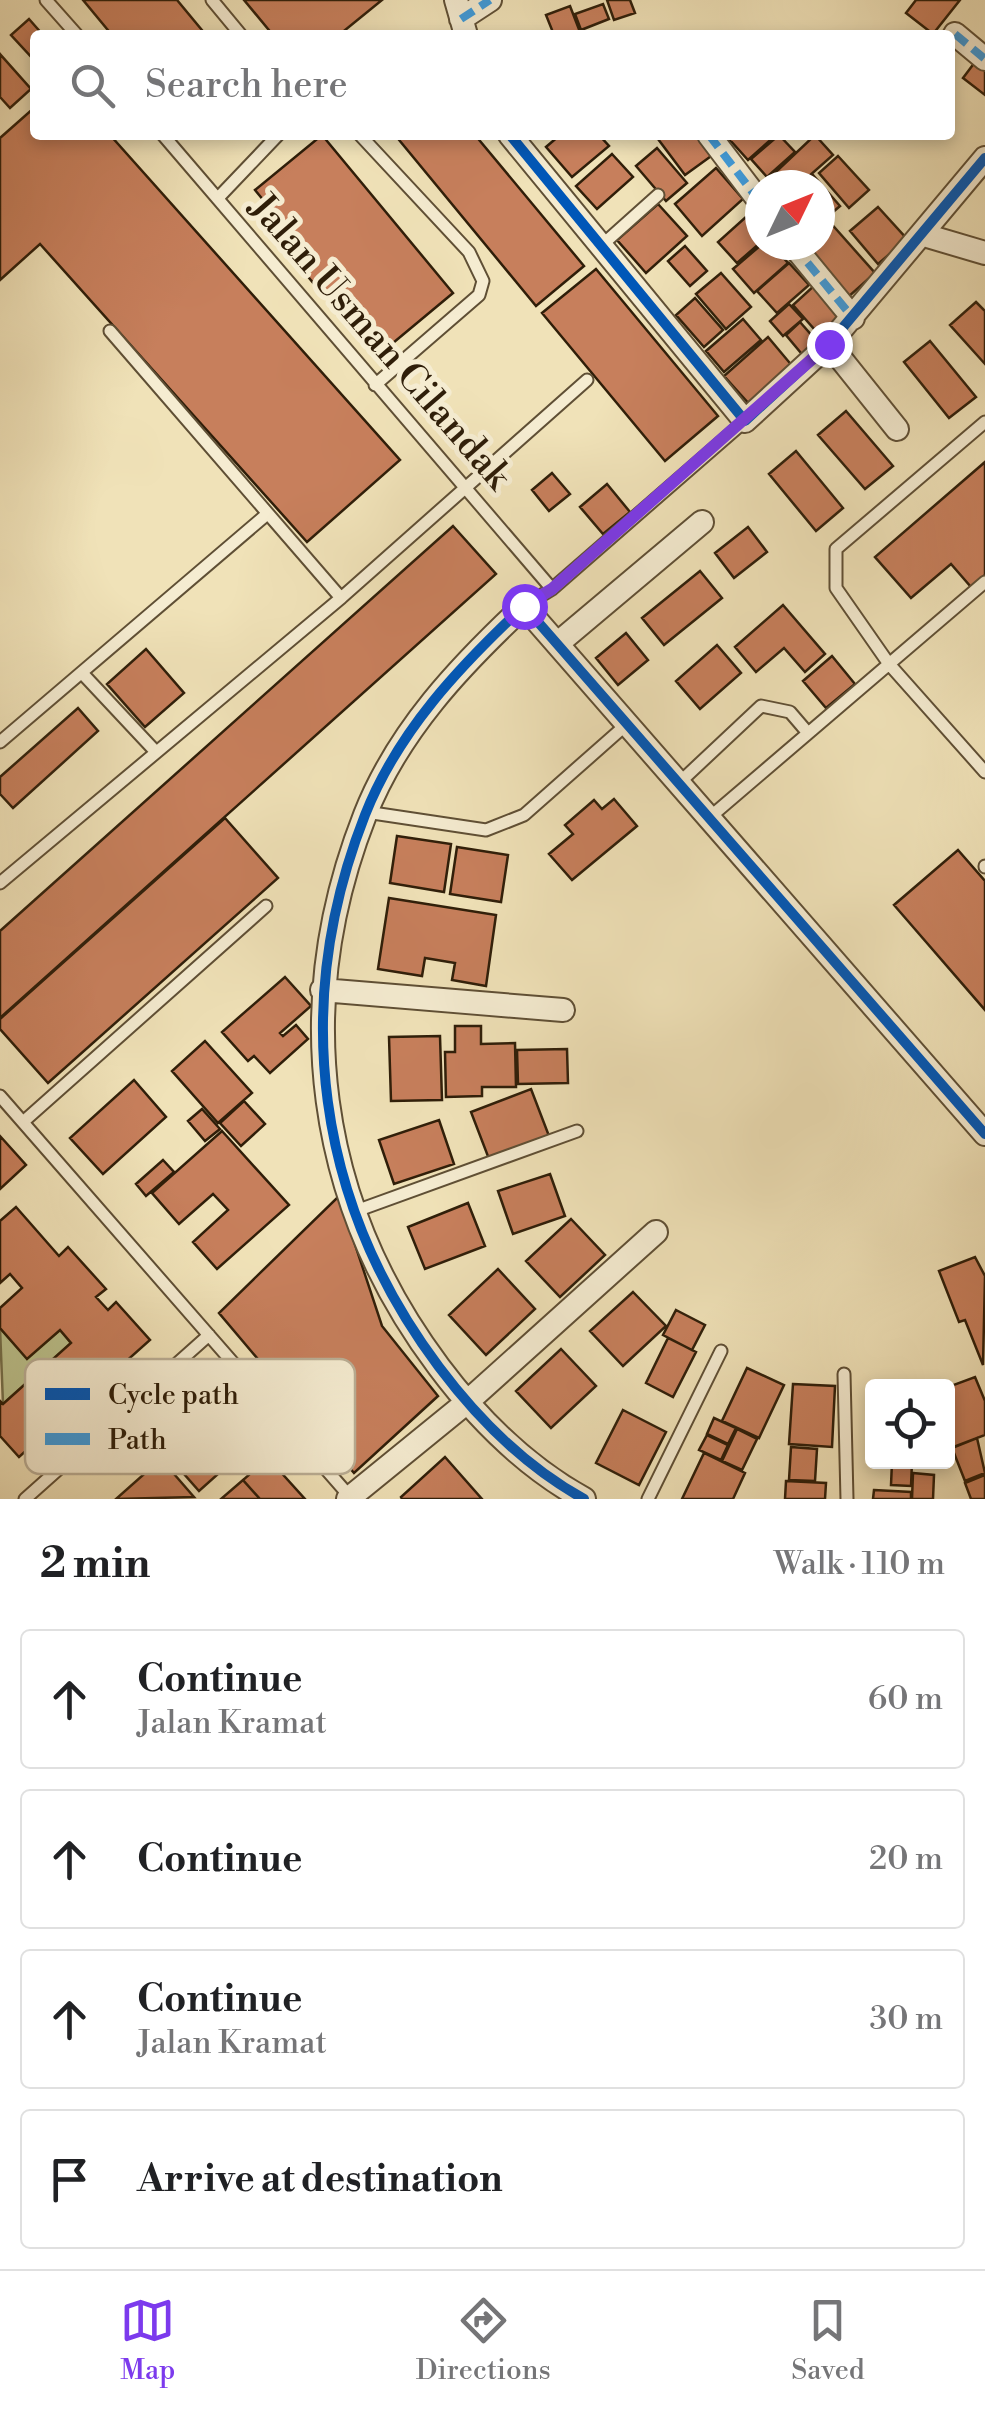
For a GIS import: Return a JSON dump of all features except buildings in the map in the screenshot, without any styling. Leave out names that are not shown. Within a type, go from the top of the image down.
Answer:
[{"type":"street","points":[[461,18],[490,0]]},
{"type":"street","points":[[956,34],[985,58]]},
{"type":"street","points":[[514,140],[745,421],[853,318],[985,158]]},
{"type":"street","points":[[712,140],[745,183]]},
{"type":"street","points":[[924,235],[985,253]]},
{"type":"street","points":[[805,260],[853,318]]},
{"type":"street","points":[[829,344],[897,429]]},
{"type":"street","points":[[558,644],[702,522]]},
{"type":"street","points":[[584,1499],[517,1452],[466,1403],[399,1314],[352,1212],[326,1102],[322,990],[336,899],[366,812],[418,721],[461,666],[524,606],[985,1134]]},
{"type":"street","points":[[322,990],[563,1010]]},
{"type":"street","points":[[350,1498],[466,1403],[656,1232]]},
{"type":"lane","points":[[46,0],[73,30]]},
{"type":"lane","points":[[212,0],[238,30]]},
{"type":"lane","name":"Jalan Usman Cilandak","points":[[167,140],[552,589]]},
{"type":"lane","points":[[218,198],[273,140]]},
{"type":"lane","points":[[365,140],[469,252],[483,281],[479,295],[375,385]]},
{"type":"lane","points":[[600,247],[658,195]]},
{"type":"lane","points":[[110,331],[340,598]]},
{"type":"lane","points":[[0,883],[340,598],[587,380]]},
{"type":"lane","points":[[524,606],[552,589],[745,421]]},
{"type":"lane","points":[[985,422],[836,549],[836,588],[889,664],[985,772]]},
{"type":"lane","points":[[0,742],[266,515]]},
{"type":"lane","points":[[710,818],[985,582]]},
{"type":"lane","points":[[82,672],[156,752]]},
{"type":"lane","points":[[679,783],[761,706],[790,712],[808,733]]},
{"type":"lane","points":[[366,812],[486,830],[524,816],[628,724]]},
{"type":"lane","points":[[22,1122],[266,906]]},
{"type":"lane","points":[[0,1096],[230,1359]]},
{"type":"lane","points":[[352,1212],[578,1131]]},
{"type":"lane","points":[[182,1359],[209,1335]]},
{"type":"lane","points":[[648,1499],[721,1352]]},
{"type":"lane","points":[[844,1374],[847,1499]]},
{"type":"lane","points":[[26,1499],[54,1474]]},
{"type":"lane","points":[[329,1474],[350,1498]]},
{"type":"green space","points":[[0,1328],[27,1358],[60,1330],[71,1343],[53,1359],[25,1359],[25,1384],[3,1404]]},
{"type":"marked path","points":[[461,19],[490,0]]},
{"type":"marked path","points":[[955,34],[985,59]]},
{"type":"marked path","points":[[713,140],[745,182]]},
{"type":"marked path","points":[[805,260],[853,318]]},
{"type":"cycle path","points":[[514,140],[745,421],[829,344],[985,158]]},
{"type":"cycle path","points":[[584,1499],[542,1472],[487,1423],[439,1367],[397,1304],[365,1238],[342,1171],[328,1101],[323,1030],[328,959],[342,887],[379,784],[433,701],[524,606],[985,1134]]},
{"type":"route","points":[[524,606],[552,589],[829,344]]}]
